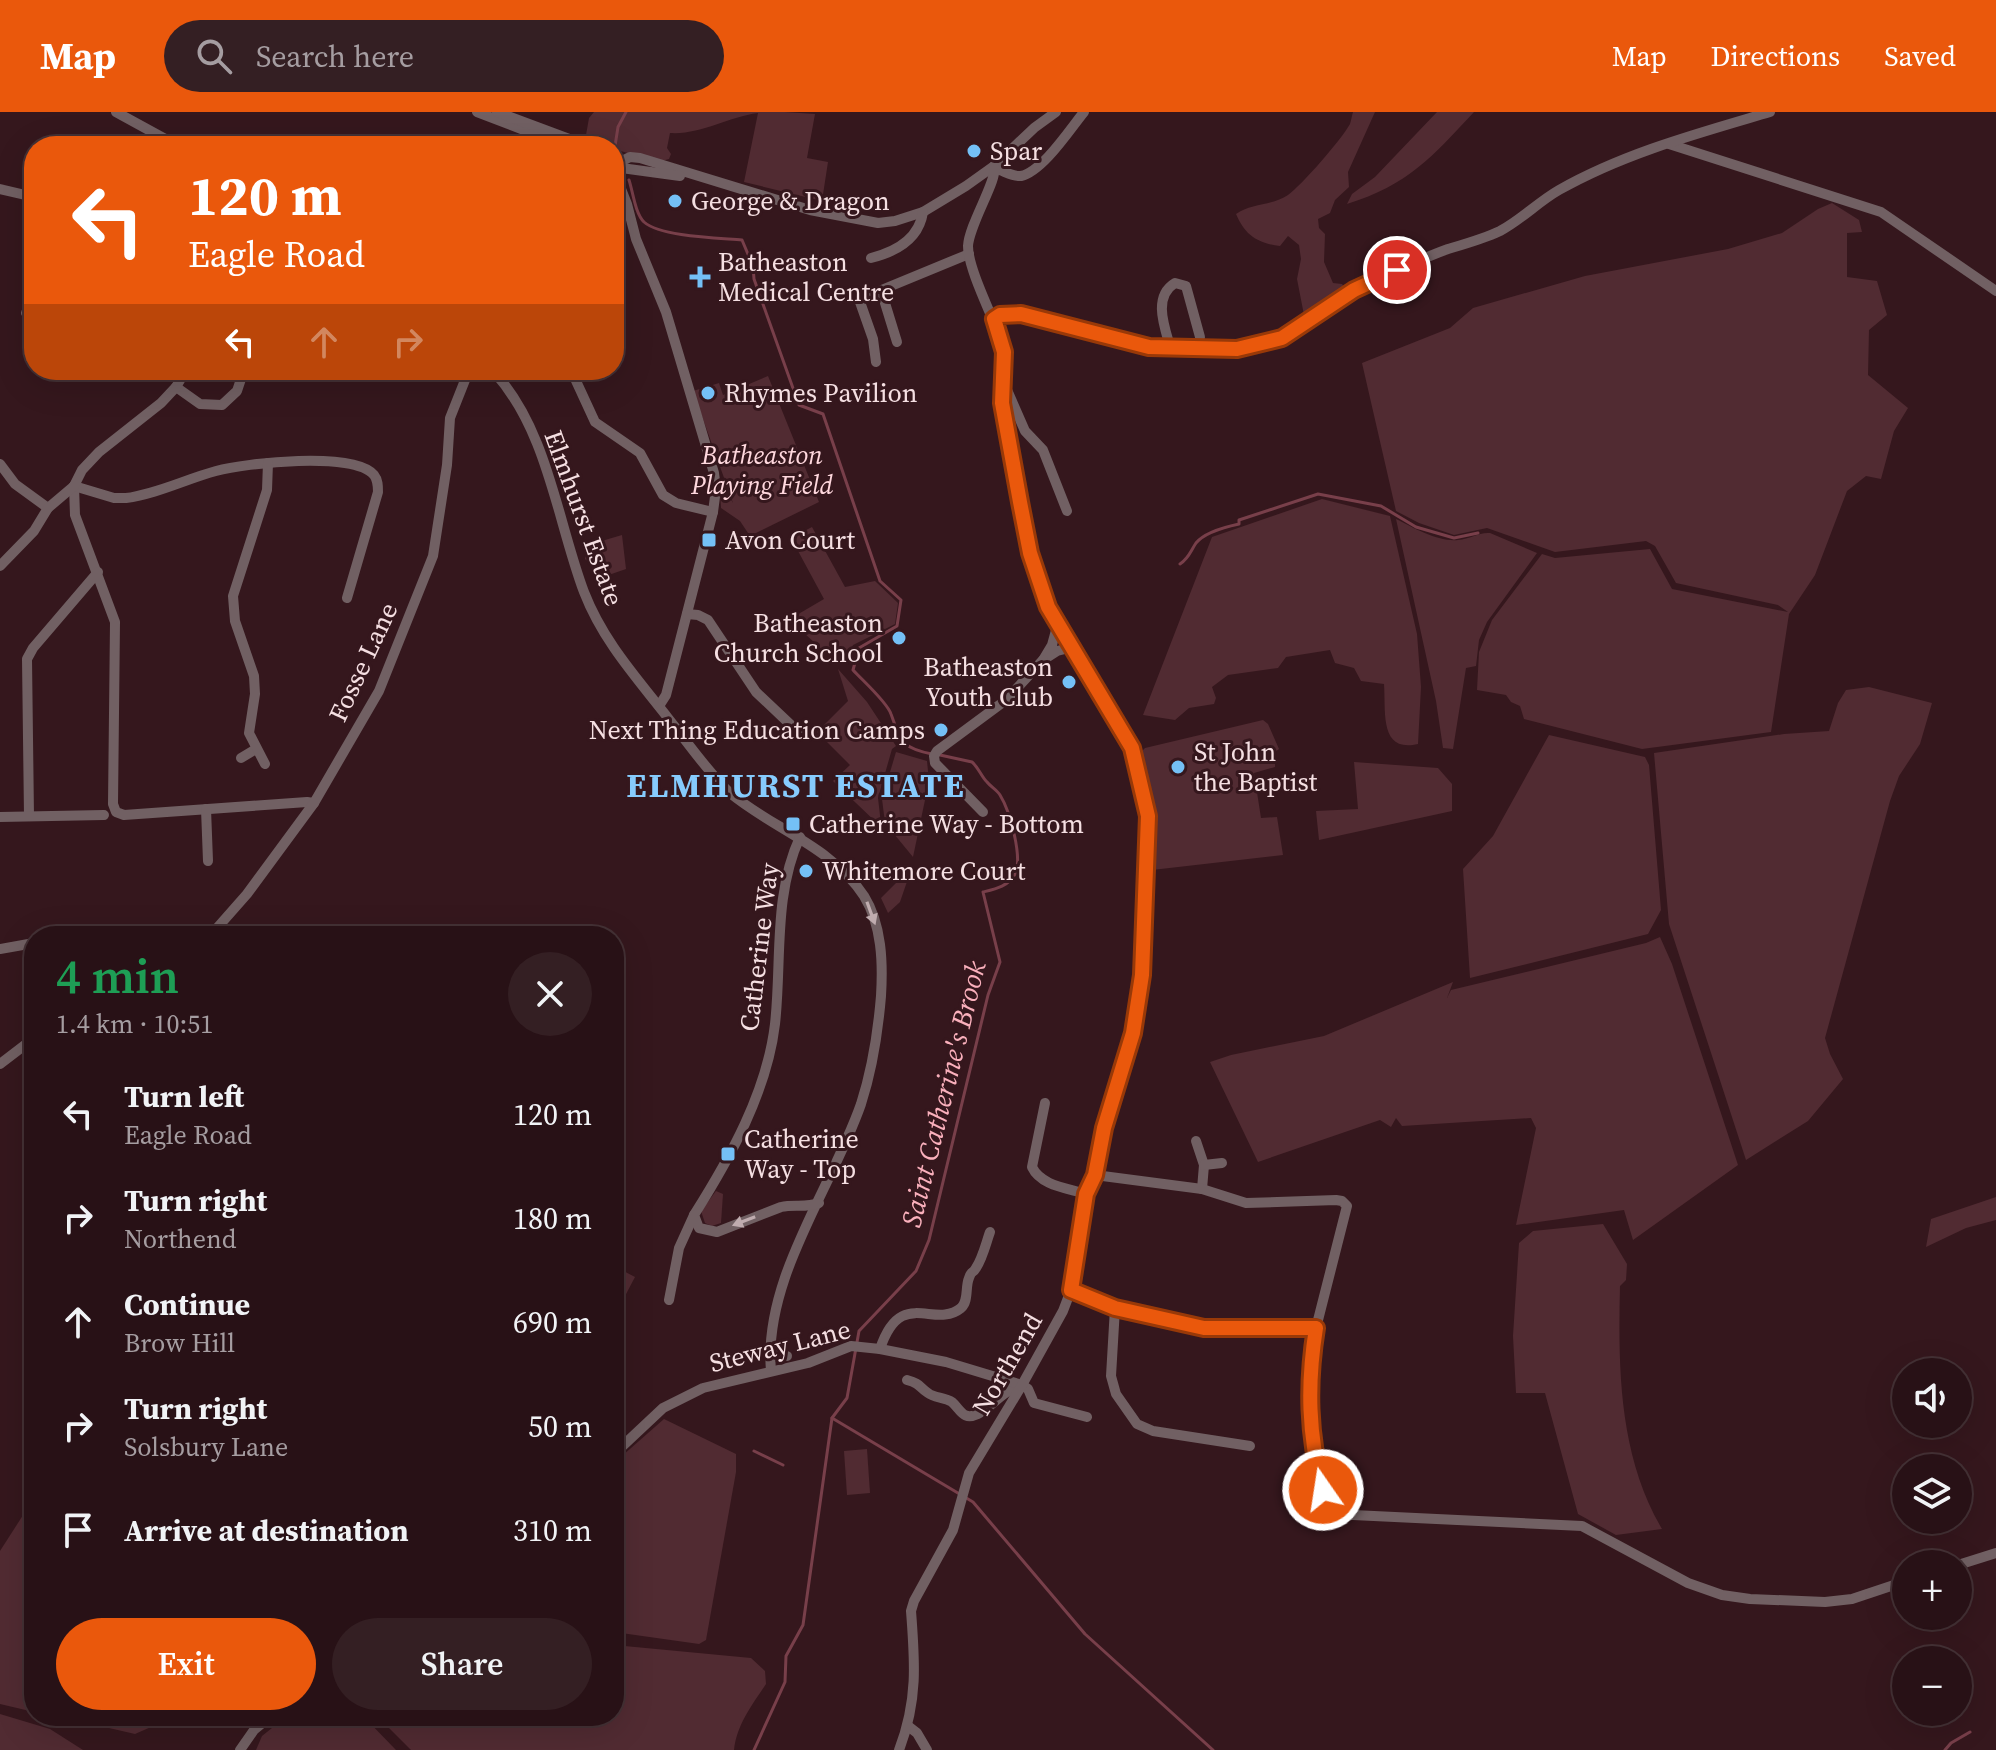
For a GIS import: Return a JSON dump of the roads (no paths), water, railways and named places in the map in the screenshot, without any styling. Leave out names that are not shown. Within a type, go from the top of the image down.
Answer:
[{"type":"street","points":[[116,112],[160,136]]},
{"type":"street","points":[[477,112],[539,136]]},
{"type":"street","points":[[497,112],[561,136]]},
{"type":"street","points":[[624,169],[698,177],[828,215],[878,223],[895,221],[923,212],[995,167],[1034,128],[1056,112]]},
{"type":"street","points":[[995,167],[1016,176],[1025,174],[1039,165],[1084,112]]},
{"type":"street","points":[[994,319],[1000,315],[1021,314],[1171,350],[1237,349],[1282,338],[1354,290],[1446,250],[1498,232],[1559,190],[1667,143],[1770,112]]},
{"type":"street","points":[[1667,143],[1881,212],[1996,291]]},
{"type":"street","points":[[876,362],[873,339],[860,302],[862,298],[969,252],[973,225],[985,194],[996,177],[995,167]]},
{"type":"street","points":[[0,189],[24,195]]},
{"type":"street","points":[[624,196],[642,253],[666,312],[714,473],[716,489],[713,512],[666,695],[659,706]]},
{"type":"street","points":[[871,258],[899,248],[921,223],[923,212]]},
{"type":"street","name":"Northend","points":[[899,1750],[908,1726],[915,1675],[911,1611],[914,1601],[953,1530],[969,1473],[1022,1385],[1071,1290],[1086,1194],[1095,1175],[1104,1128],[1129,1048],[1142,975],[1148,816],[1132,748],[1045,599],[1030,553],[1002,403],[1004,352],[969,252]]},
{"type":"street","points":[[1171,350],[1162,306],[1167,288],[1175,283],[1186,286],[1200,337]]},
{"type":"street","points":[[881,290],[897,342]]},
{"type":"street","points":[[0,566],[34,531],[48,508],[74,486],[82,470],[99,452],[144,417],[180,380]]},
{"type":"street","points":[[176,387],[200,404],[222,405],[237,391],[241,380]]},
{"type":"street","name":"Fosse Lane","points":[[219,926],[247,894],[314,803],[379,691],[433,556],[447,465],[450,418],[465,380]]},
{"type":"street","name":"Elmhurst Estate","points":[[496,380],[516,403],[535,441],[584,590],[598,623],[618,657],[730,793],[748,808],[800,837]]},
{"type":"street","points":[[576,380],[595,422],[640,453],[663,495],[676,503],[713,512]]},
{"type":"street","points":[[1003,381],[1011,393],[1025,431],[1043,450],[1067,511]]},
{"type":"street","points":[[74,486],[114,498],[126,498],[139,497],[216,471],[268,463],[315,461],[357,465],[373,474],[378,482],[378,492],[347,598]]},
{"type":"street","points":[[265,764],[249,733],[255,694],[254,676],[235,621],[233,596],[267,490],[268,463]]},
{"type":"street","points":[[0,464],[15,484],[48,508]]},
{"type":"street","points":[[74,486],[75,515],[115,622],[113,804],[116,812],[124,815],[314,803]]},
{"type":"street","points":[[29,816],[27,659],[98,572]]},
{"type":"street","points":[[687,614],[708,620],[756,692],[793,727],[801,728]]},
{"type":"street","points":[[983,812],[935,763],[935,754],[1006,700],[1043,660],[1052,645],[1058,623]]},
{"type":"street","points":[[1043,660],[1057,651],[1073,647]]},
{"type":"street","points":[[241,758],[256,749]]},
{"type":"street","points":[[206,809],[208,861]]},
{"type":"street","points":[[0,817],[104,815]]},
{"type":"street","name":"Catherine Way","points":[[669,1300],[679,1248],[694,1215],[722,1170],[761,1080],[775,1026],[783,895],[793,852],[800,837],[832,862],[865,898],[882,951],[880,1003],[873,1056],[861,1102],[780,1288],[773,1320],[771,1371]]},
{"type":"street","points":[[0,949],[24,945]]},
{"type":"street","points":[[0,1064],[24,1046]]},
{"type":"street","points":[[1045,1103],[1032,1167],[1036,1176],[1086,1194]]},
{"type":"street","points":[[1196,1141],[1204,1165],[1202,1189]]},
{"type":"street","points":[[1204,1165],[1222,1163]]},
{"type":"street","points":[[1095,1175],[1202,1189],[1246,1203],[1336,1200],[1347,1206],[1316,1328],[1310,1373],[1309,1422],[1317,1470],[1332,1514],[1582,1526],[1688,1583],[1722,1595],[1750,1599],[1825,1602],[1852,1599],[1892,1586]]},
{"type":"street","points":[[694,1215],[699,1228],[717,1232],[781,1207],[819,1203]]},
{"type":"street","points":[[880,1349],[885,1335],[902,1316],[920,1311],[951,1313],[960,1309],[965,1303],[968,1279],[976,1268],[990,1232]]},
{"type":"street","points":[[1071,1290],[1115,1308],[1204,1328],[1316,1328]]},
{"type":"street","points":[[1115,1308],[1111,1376],[1116,1394],[1137,1424],[1153,1431],[1250,1446]]},
{"type":"street","name":"Steway Lane","points":[[624,1445],[670,1404],[703,1388],[808,1363],[851,1346],[946,1362],[1022,1385]]},
{"type":"street","points":[[770,1352],[787,1356]]},
{"type":"street","points":[[907,1380],[920,1384],[929,1394],[951,1401],[960,1413],[967,1416],[982,1411],[1009,1389],[1022,1385],[1028,1389],[1034,1403],[1087,1417]]},
{"type":"street","points":[[1972,1561],[1996,1553]]},
{"type":"street","points":[[240,1750],[259,1726]]},
{"type":"street","points":[[908,1726],[917,1733],[927,1750]]},
{"type":"waterway","name":"Saint Catherine's Brook","points":[[617,136],[626,112]]},
{"type":"waterway","name":"Saint Catherine's Brook","points":[[629,180],[638,213],[652,227],[691,236],[742,240],[799,405],[823,414],[880,581],[901,600],[897,626],[859,648],[853,670],[885,703],[904,742],[914,749],[932,754]]},
{"type":"waterway","points":[[1180,564],[1196,543],[1210,533],[1318,494],[1381,506],[1416,527],[1454,538],[1478,533]]},
{"type":"waterway","name":"Saint Catherine's Brook","points":[[754,1750],[785,1682],[786,1656],[803,1625],[832,1418],[847,1398],[859,1331],[916,1271],[929,1240],[988,995],[1000,962],[983,892],[1005,884],[1015,874],[1017,857],[1011,823],[1000,795],[972,762],[940,755]]},
{"type":"waterway","points":[[832,1418],[973,1502],[1085,1634],[1213,1750]]},
{"type":"waterway","points":[[754,1451],[783,1465]]},
{"type":"waterway","points":[[1945,1750],[1970,1732]]},
{"type":"place","name":"Spar","points":[[974,151]]},
{"type":"place","name":"George & Dragon","points":[[675,201]]},
{"type":"place","name":"Batheaston Medical Centre","points":[[700,277]]},
{"type":"place","name":"Rhymes Pavilion","points":[[708,393]]},
{"type":"place","name":"Avon Court","points":[[709,540]]},
{"type":"place","name":"Batheaston Church School","points":[[899,638]]},
{"type":"place","name":"Batheaston Youth Club","points":[[1069,682]]},
{"type":"place","name":"Next Thing Education Camps","points":[[941,730]]},
{"type":"place","name":"St John the Baptist","points":[[1178,767]]},
{"type":"place","name":"Catherine Way - Bottom","points":[[793,824]]},
{"type":"place","name":"Whitemore Court","points":[[806,871]]},
{"type":"place","name":"Catherine Way - Top","points":[[728,1154]]},
{"type":"district","name":"ELMHURST ESTATE","points":[[796,785]]},
{"type":"park label","name":"Batheaston Playing Field","points":[[762,470]]}]
